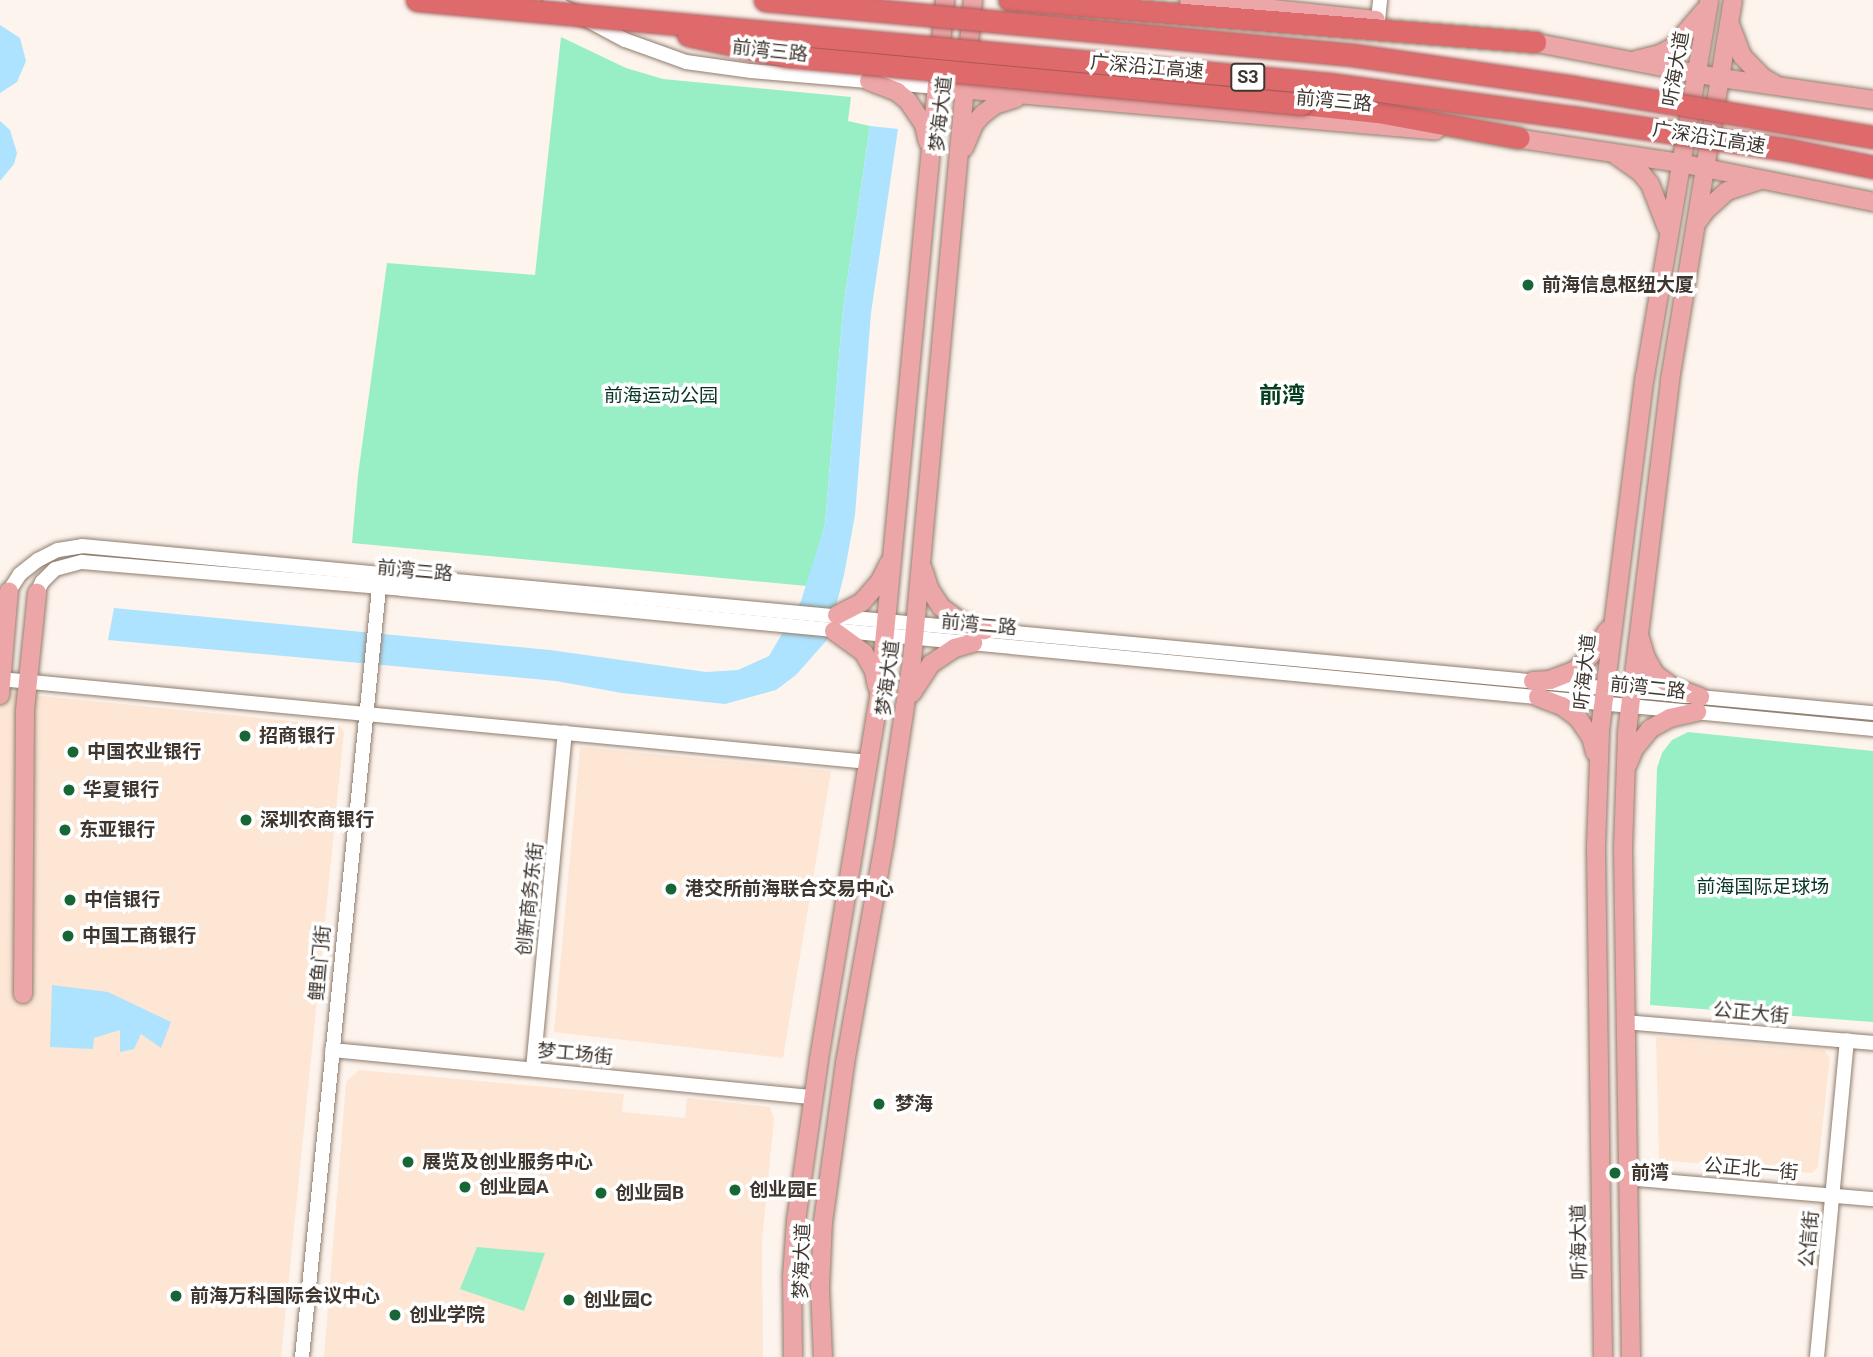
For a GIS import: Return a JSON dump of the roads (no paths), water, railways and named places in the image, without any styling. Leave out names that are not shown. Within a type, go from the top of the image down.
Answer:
[{"type":"highway","name":"广深沿江高速","points":[[417,0],[1329,84],[1789,150],[1873,167]]},
{"type":"highway","name":"广深沿江高速","points":[[765,0],[1353,55],[1587,89],[1873,137]]},
{"type":"highway","points":[[1009,0],[1535,42]]},
{"type":"highway","points":[[618,18],[741,48],[787,56],[1303,104],[1378,113],[1519,138]]},
{"type":"main road","name":"梦海大道","points":[[793,1357],[793,1248],[814,1097],[879,696],[945,0]]},
{"type":"main road","name":"梦海大道","points":[[823,1357],[821,1262],[831,1158],[905,713],[922,560],[973,0]]},
{"type":"main road","points":[[1189,0],[1378,20],[1535,42],[1696,74],[1873,100]]},
{"type":"main road","points":[[1631,1357],[1625,1022],[1625,770],[1629,698],[1671,380],[1733,0]]},
{"type":"main road","points":[[1630,61],[1660,54],[1673,47],[1698,21],[1708,2]]},
{"type":"main road","name":"听海大道","points":[[1603,1357],[1597,766],[1612,624],[1667,232],[1708,2]]},
{"type":"main road","points":[[1730,21],[1742,56],[1762,77],[1779,87]]},
{"type":"main road","points":[[869,81],[897,92],[908,101],[924,125],[930,157]]},
{"type":"main road","name":"前湾三路","points":[[936,87],[1519,138],[1681,163],[1873,202]]},
{"type":"main road","points":[[955,185],[966,141],[974,124],[995,105],[1010,99],[1035,96]]},
{"type":"main road","points":[[1607,151],[1626,160],[1650,184],[1663,214],[1667,232]]},
{"type":"main road","points":[[1695,231],[1699,219],[1715,200],[1736,187],[1764,179]]},
{"type":"main road","points":[[879,696],[874,671],[864,653],[836,623],[872,591],[885,572],[895,543]]},
{"type":"main road","points":[[905,713],[914,686],[932,664],[955,648],[979,637],[942,607],[925,577],[922,560]]},
{"type":"main road","points":[[0,685],[9,591]]},
{"type":"main road","points":[[23,994],[27,682],[37,593]]},
{"type":"main road","points":[[1536,689],[1583,665],[1612,624]]},
{"type":"main road","points":[[1639,630],[1645,656],[1655,674],[1699,705]]},
{"type":"main road","points":[[1536,689],[1578,718],[1591,737],[1597,766]]},
{"type":"main road","points":[[1625,770],[1634,750],[1650,729],[1699,705]]},
{"type":"street","name":"前湾三路","points":[[550,0],[625,40],[663,56],[710,66],[936,87]]},
{"type":"street","points":[[1378,20],[1380,0]]},
{"type":"street","name":"前湾二路","points":[[9,591],[20,574],[38,560],[58,550],[82,546],[782,625],[836,623]]},
{"type":"street","name":"前湾二路","points":[[37,593],[42,582],[55,569],[82,562],[380,580],[788,611],[836,623],[886,629],[1603,695],[1873,729]]},
{"type":"street","name":"鲤鱼门街","points":[[302,1357],[380,580]]},
{"type":"street","points":[[0,685],[27,682],[869,762]]},
{"type":"street","name":"前湾二路","points":[[1699,705],[1873,713]]},
{"type":"street","name":"创新商务东街","points":[[533,1069],[565,733]]},
{"type":"street","name":"公正大街","points":[[1625,1022],[1873,1042]]},
{"type":"street","name":"公信街","points":[[1817,1357],[1847,1040]]},
{"type":"street","name":"梦工场街","points":[[331,1050],[814,1097]]},
{"type":"street","name":"公正北一街","points":[[1626,1178],[1873,1199]]},
{"type":"water","points":[[0,25],[20,38],[26,61],[17,82],[0,93]]},
{"type":"water","points":[[0,121],[10,130],[17,153],[14,164],[0,181]]},
{"type":"water","points":[[870,126],[898,129],[871,313],[855,515],[844,575],[827,640],[796,675],[776,690],[725,704],[622,693],[556,681],[108,640],[114,608],[550,650],[706,672],[738,670],[769,656],[801,601],[825,524],[843,309]]},
{"type":"water","points":[[52,985],[108,992],[171,1022],[161,1048],[141,1034],[134,1049],[120,1052],[120,1030],[94,1038],[93,1049],[50,1047]]},
{"type":"place","name":"前海信息枢纽大厦","points":[[1528,285]]},
{"type":"place","name":"招商银行","points":[[245,736]]},
{"type":"place","name":"中国农业银行","points":[[73,752]]},
{"type":"place","name":"华夏银行","points":[[69,790]]},
{"type":"place","name":"深圳农商银行","points":[[246,820]]},
{"type":"place","name":"东亚银行","points":[[65,830]]},
{"type":"place","name":"港交所前海联合交易中心","points":[[671,889]]},
{"type":"place","name":"中信银行","points":[[70,900]]},
{"type":"place","name":"中国工商银行","points":[[68,936]]},
{"type":"place","name":"梦海","points":[[879,1104]]},
{"type":"place","name":"展览及创业服务中心","points":[[408,1162]]},
{"type":"place","name":"前湾","points":[[1615,1173]]},
{"type":"place","name":"创业园A","points":[[465,1187]]},
{"type":"place","name":"创业园E","points":[[735,1190]]},
{"type":"place","name":"创业园B","points":[[601,1193]]},
{"type":"place","name":"前海万科国际会议中心","points":[[176,1296]]},
{"type":"place","name":"创业园C","points":[[569,1300]]},
{"type":"place","name":"创业学院","points":[[395,1315]]},
{"type":"district","name":"前湾","points":[[1282,396]]},
{"type":"park label","name":"前海运动公园","points":[[661,396]]},
{"type":"park label","name":"前海国际足球场","points":[[1763,887]]}]
